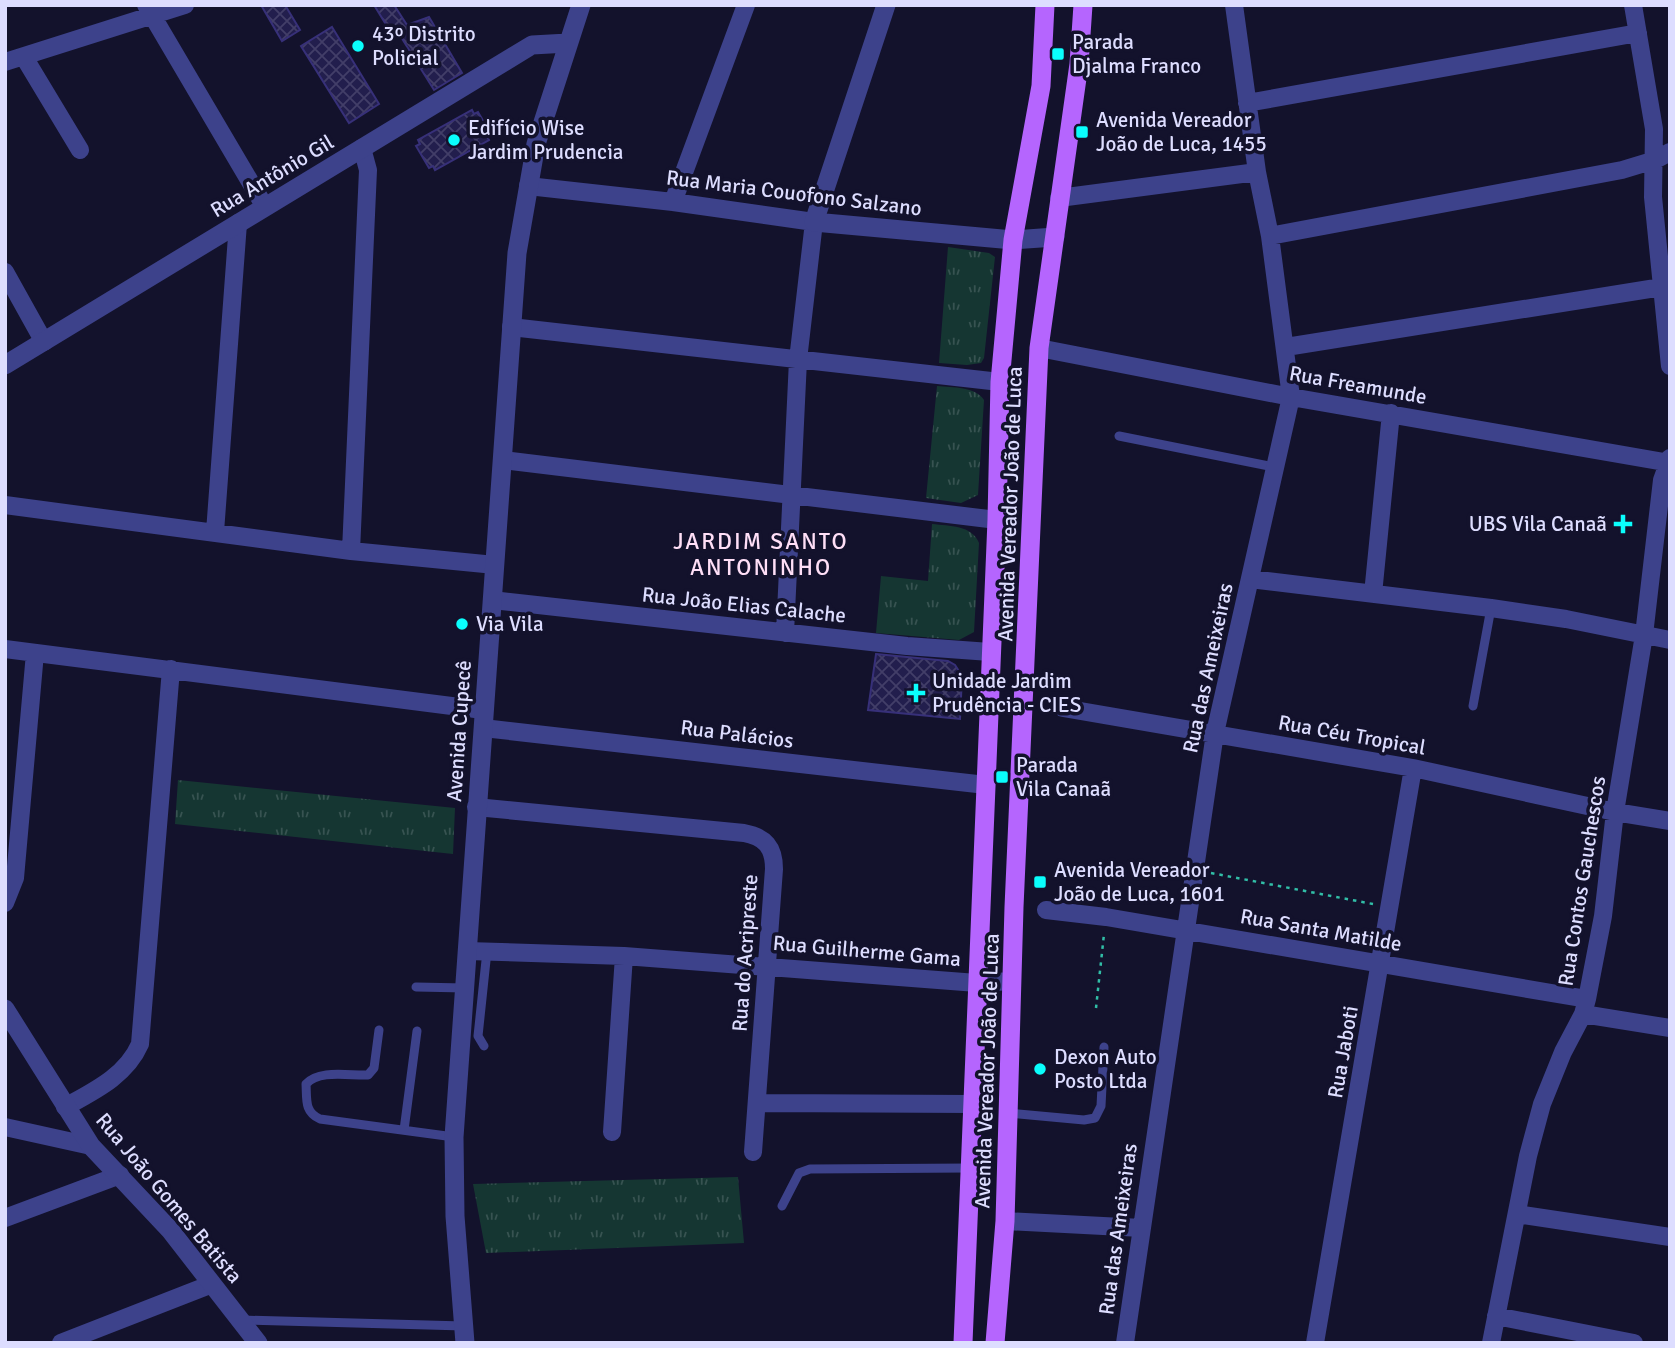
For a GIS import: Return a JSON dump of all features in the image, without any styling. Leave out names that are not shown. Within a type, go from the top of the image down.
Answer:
[{"type":"main road","name":"Avenida Vereador João de Luca","points":[[962,1343],[1000,382],[1013,240],[1041,86],[1045,5]]},
{"type":"main road","name":"Avenida Vereador João de Luca","points":[[995,1343],[1005,1221],[1012,981],[1039,348],[1079,64],[1083,5]]},
{"type":"street","points":[[5,62],[149,11],[185,5]]},
{"type":"street","name":"Avenida Cupecê","points":[[464,1335],[455,1216],[454,1138],[517,253],[536,144],[581,5]]},
{"type":"street","points":[[673,202],[746,5]]},
{"type":"street","points":[[785,633],[798,360],[814,222],[886,5]]},
{"type":"street","name":"Rua das Ameixeiras","points":[[1125,1343],[1215,733],[1291,397],[1270,236],[1257,172],[1234,5]]},
{"type":"street","points":[[1633,5],[1654,129],[1662,156],[1653,197],[1670,366]]},
{"type":"street","points":[[149,11],[265,207]]},
{"type":"street","points":[[1247,103],[1638,33]]},
{"type":"street","name":"Rua Antônio Gil","points":[[5,365],[532,45],[568,43]]},
{"type":"street","points":[[24,57],[80,150]]},
{"type":"street","points":[[351,551],[368,170],[362,148]]},
{"type":"street","points":[[1270,236],[1622,170],[1662,156]]},
{"type":"street","points":[[1059,198],[1257,172]]},
{"type":"street","name":"Rua Maria Couofono Salzano","points":[[528,186],[673,202],[814,222],[1013,240],[1055,237]]},
{"type":"street","points":[[215,532],[238,223]]},
{"type":"street","points":[[5,272],[44,342]]},
{"type":"street","points":[[1286,347],[1662,287]]},
{"type":"street","points":[[511,327],[1000,382]]},
{"type":"street","name":"Rua Freamunde","points":[[1039,348],[1291,397],[1669,461]]},
{"type":"street","points":[[1373,594],[1391,413]]},
{"type":"street","points":[[503,460],[996,520]]},
{"type":"street","name":"Rua Contos Gauchescos","points":[[1491,1343],[1528,1156],[1542,1104],[1585,1007],[1603,916],[1615,812],[1644,635],[1662,480],[1669,461]]},
{"type":"street","points":[[5,505],[351,551],[495,565]]},
{"type":"street","points":[[1250,579],[1491,608],[1566,619],[1670,640]]},
{"type":"street","name":"Rua João Elias Calache","points":[[492,600],[785,633],[990,652]]},
{"type":"street","name":"Rua Palácios","points":[[5,649],[170,669],[483,719],[986,785]]},
{"type":"street","points":[[5,903],[15,878],[35,653]]},
{"type":"street","points":[[65,1107],[104,1085],[127,1065],[140,1044],[170,669]]},
{"type":"street","name":"Rua Céu Tropical","points":[[1063,708],[1413,768],[1615,812],[1670,821]]},
{"type":"street","name":"Rua Jaboti","points":[[1315,1343],[1413,768]]},
{"type":"street","name":"Rua do Acripreste","points":[[476,807],[744,833],[762,838],[774,854],[753,1152]]},
{"type":"street","name":"Rua Santa Matilde","points":[[1046,910],[1106,917],[1381,963],[1670,1028]]},
{"type":"street","name":"Rua Guilherme Gama","points":[[467,951],[624,956],[977,983],[1012,981]]},
{"type":"street","points":[[612,1132],[624,956]]},
{"type":"street","name":"Rua João Gomes Batista","points":[[5,1009],[91,1146],[170,1230],[258,1343]]},
{"type":"street","points":[[758,1103],[973,1104]]},
{"type":"street","points":[[5,1127],[91,1146]]},
{"type":"street","points":[[5,1217],[120,1175]]},
{"type":"street","points":[[1517,1214],[1670,1237]]},
{"type":"street","points":[[1005,1221],[1142,1228]]},
{"type":"street","points":[[61,1343],[212,1284]]},
{"type":"street","points":[[1496,1315],[1598,1339],[1634,1343]]},
{"type":"lane","points":[[1119,436],[1274,467]]},
{"type":"lane","points":[[1473,706],[1491,608]]},
{"type":"lane","points":[[484,1046],[478,1036],[487,951]]},
{"type":"lane","points":[[416,987],[465,988]]},
{"type":"lane","points":[[379,1030],[374,1068],[368,1075],[320,1075],[311,1078],[306,1084],[307,1109],[320,1119],[454,1138]]},
{"type":"lane","points":[[404,1130],[417,1031]]},
{"type":"lane","points":[[1008,1112],[1084,1120],[1094,1118],[1101,1106],[1104,1047]]},
{"type":"lane","points":[[782,1206],[799,1173],[810,1169],[970,1168]]},
{"type":"lane","points":[[240,1320],[464,1335]]},
{"type":"path","points":[[1195,870],[1390,907]]},
{"type":"path","points":[[1096,1008],[1106,917]]},
{"type":"green space","points":[[948,247],[989,253],[995,257],[984,358],[981,363],[939,363]]},
{"type":"green space","points":[[937,386],[969,390],[984,400],[978,495],[961,503],[926,498]]},
{"type":"green space","points":[[932,524],[966,530],[976,537],[979,543],[974,632],[959,640],[876,633],[881,576],[928,581]]},
{"type":"green space","points":[[178,780],[455,808],[453,854],[175,824]]},
{"type":"green space","points":[[738,1177],[744,1243],[486,1253],[473,1184]]},
{"type":"building","points":[[261,5],[285,5],[300,30],[282,41]]},
{"type":"building","points":[[374,5],[394,5],[407,25],[429,17],[462,73],[434,90],[396,29],[390,31]]},
{"type":"building","points":[[332,27],[379,104],[349,123],[301,46]]},
{"type":"building","name":"Edifício Wise Jardim Prudencia","points":[[472,110],[474,114],[478,112],[491,134],[487,136],[489,140],[435,170],[433,166],[429,168],[416,146],[420,144],[418,140]]},
{"type":"building","name":"Unidade Jardim Prudência - CIES","points":[[876,654],[948,661],[955,665],[962,676],[960,719],[868,710]]},
{"type":"place","name":"43º Distrito Policial","points":[[358,46]]},
{"type":"place","name":"Parada Djalma Franco","points":[[1058,54]]},
{"type":"place","name":"Avenida Vereador João de Luca, 1455","points":[[1082,132]]},
{"type":"place","name":"Edifício Wise Jardim Prudencia","points":[[454,140]]},
{"type":"place","name":"UBS Vila Canaã","points":[[1623,524]]},
{"type":"place","name":"Via Vila","points":[[462,624]]},
{"type":"place","name":"Unidade Jardim Prudência - CIES","points":[[916,693]]},
{"type":"place","name":"Parada Vila Canaã","points":[[1002,777]]},
{"type":"place","name":"Avenida Vereador João de Luca, 1601","points":[[1040,882]]},
{"type":"place","name":"Dexon Auto Posto Ltda","points":[[1040,1069]]},
{"type":"district","name":"JARDIM SANTO ANTONINHO","points":[[761,554]]}]
